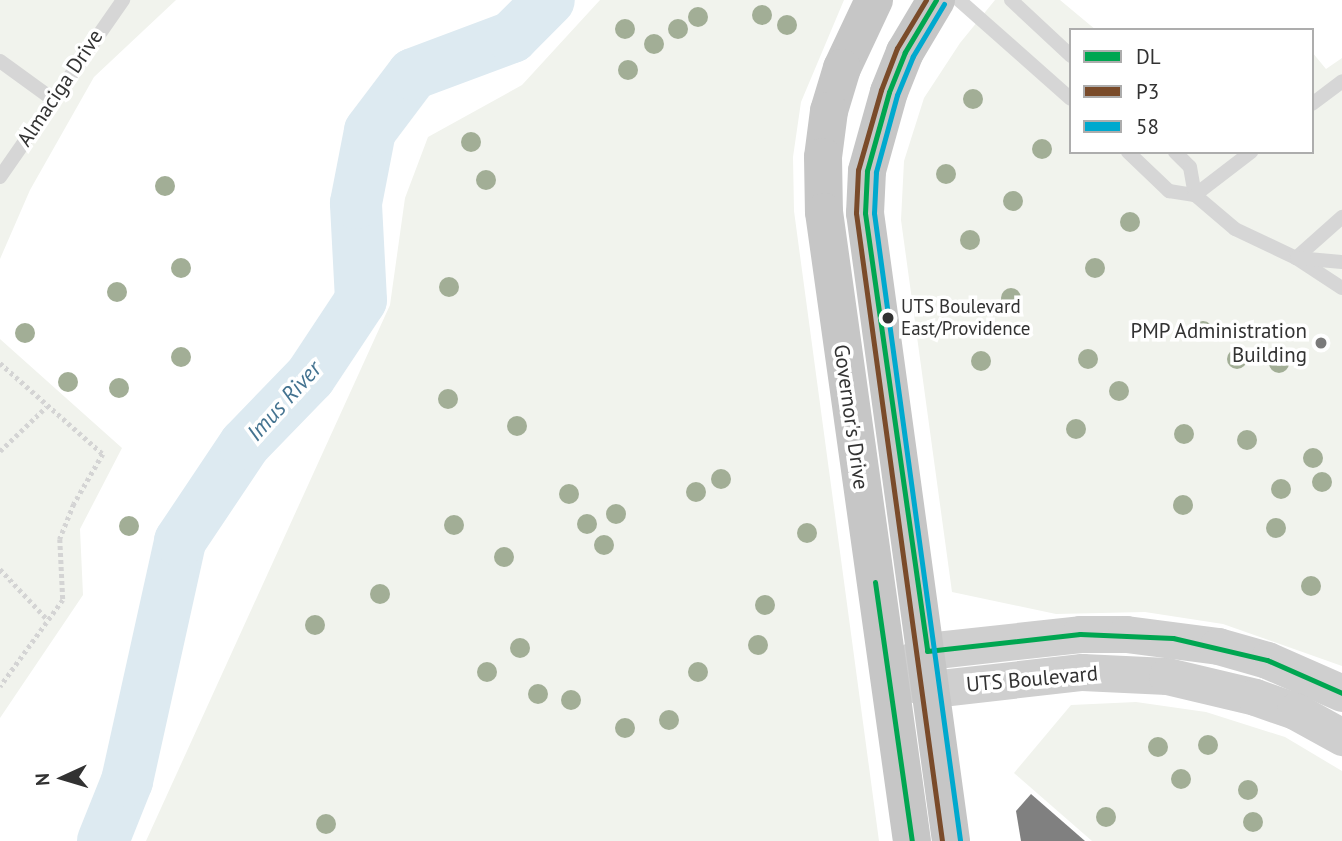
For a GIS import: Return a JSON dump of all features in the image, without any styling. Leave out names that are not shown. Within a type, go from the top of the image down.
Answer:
[{"type":"highway","name":"Governor's Drive","points":[[874,0],[842,68],[829,111],[823,157],[824,212],[912,841]]},
{"type":"highway","name":"Governor's Drive","points":[[936,0],[905,52],[888,92],[867,171],[865,213],[951,841]]},
{"type":"main road","name":"UTS Boulevard","points":[[889,676],[927,651],[1080,634],[1162,637],[1267,660],[1342,693]]},
{"type":"main road","name":"UTS Boulevard","points":[[889,676],[932,689],[1082,672],[1167,676],[1265,700],[1342,737]]},
{"type":"lane","name":"Almaciga Drive","points":[[0,177],[51,99],[123,0]]},
{"type":"lane","points":[[960,0],[1069,97]]},
{"type":"lane","points":[[1011,0],[1069,53]]},
{"type":"lane","points":[[0,61],[51,99]]},
{"type":"lane","points":[[1314,102],[1342,81]]},
{"type":"lane","points":[[1133,154],[1169,191],[1195,195],[1236,229],[1296,258],[1342,288]]},
{"type":"lane","points":[[1177,154],[1190,167],[1195,195]]},
{"type":"lane","points":[[1195,195],[1248,154]]},
{"type":"lane","points":[[1296,258],[1342,217]]},
{"type":"lane","points":[[1296,258],[1342,262]]},
{"type":"path","points":[[0,363],[46,407],[103,454],[74,504],[60,539],[63,600],[46,618],[0,687]]},
{"type":"path","points":[[0,451],[46,407]]},
{"type":"path","points":[[0,569],[46,618]]},
{"type":"shaded area","points":[[0,0],[176,0],[94,77],[30,190],[0,259]]},
{"type":"shaded area","points":[[600,0],[844,0],[801,102],[793,157],[794,211],[879,841],[146,841],[390,305],[405,198],[428,137],[522,85]]},
{"type":"shaded area","points":[[995,0],[1060,0],[1094,28],[1069,28],[1069,154],[1314,154],[1314,54],[1326,69],[1342,58],[1342,666],[1223,624],[1145,612],[1056,614],[952,592],[901,220],[904,161],[924,98],[960,43]]},
{"type":"shaded area","points":[[0,339],[122,448],[80,529],[83,595],[0,718]]},
{"type":"shaded area","points":[[1136,702],[1206,712],[1285,737],[1342,771],[1342,841],[1092,841],[1014,773],[1071,705]]},
{"type":"building","points":[[1031,794],[1085,841],[1021,841],[1016,811]]},
{"type":"waterway","name":"Imus River","points":[[103,841],[127,781],[180,541],[245,444],[310,377],[361,300],[356,203],[370,131],[413,74],[512,37],[549,0]]},
{"type":"transit line","name":"P3","points":[[926,0],[897,48],[881,90],[858,170],[856,213],[942,841]]},
{"type":"transit line","name":"DL","points":[[936,0],[905,52],[889,92],[867,171],[865,213],[927,651],[1080,634],[1173,638],[1267,660],[1342,693]]},
{"type":"transit line","name":"58","points":[[944,4],[913,56],[897,95],[876,172],[874,213],[960,840]]},
{"type":"transit line","name":"DL","points":[[875,582],[912,841]]},
{"type":"place","name":"UTS Boulevard East/Providence","points":[[888,318]]},
{"type":"place","name":"PMP Administration Building","points":[[1321,343]]}]
